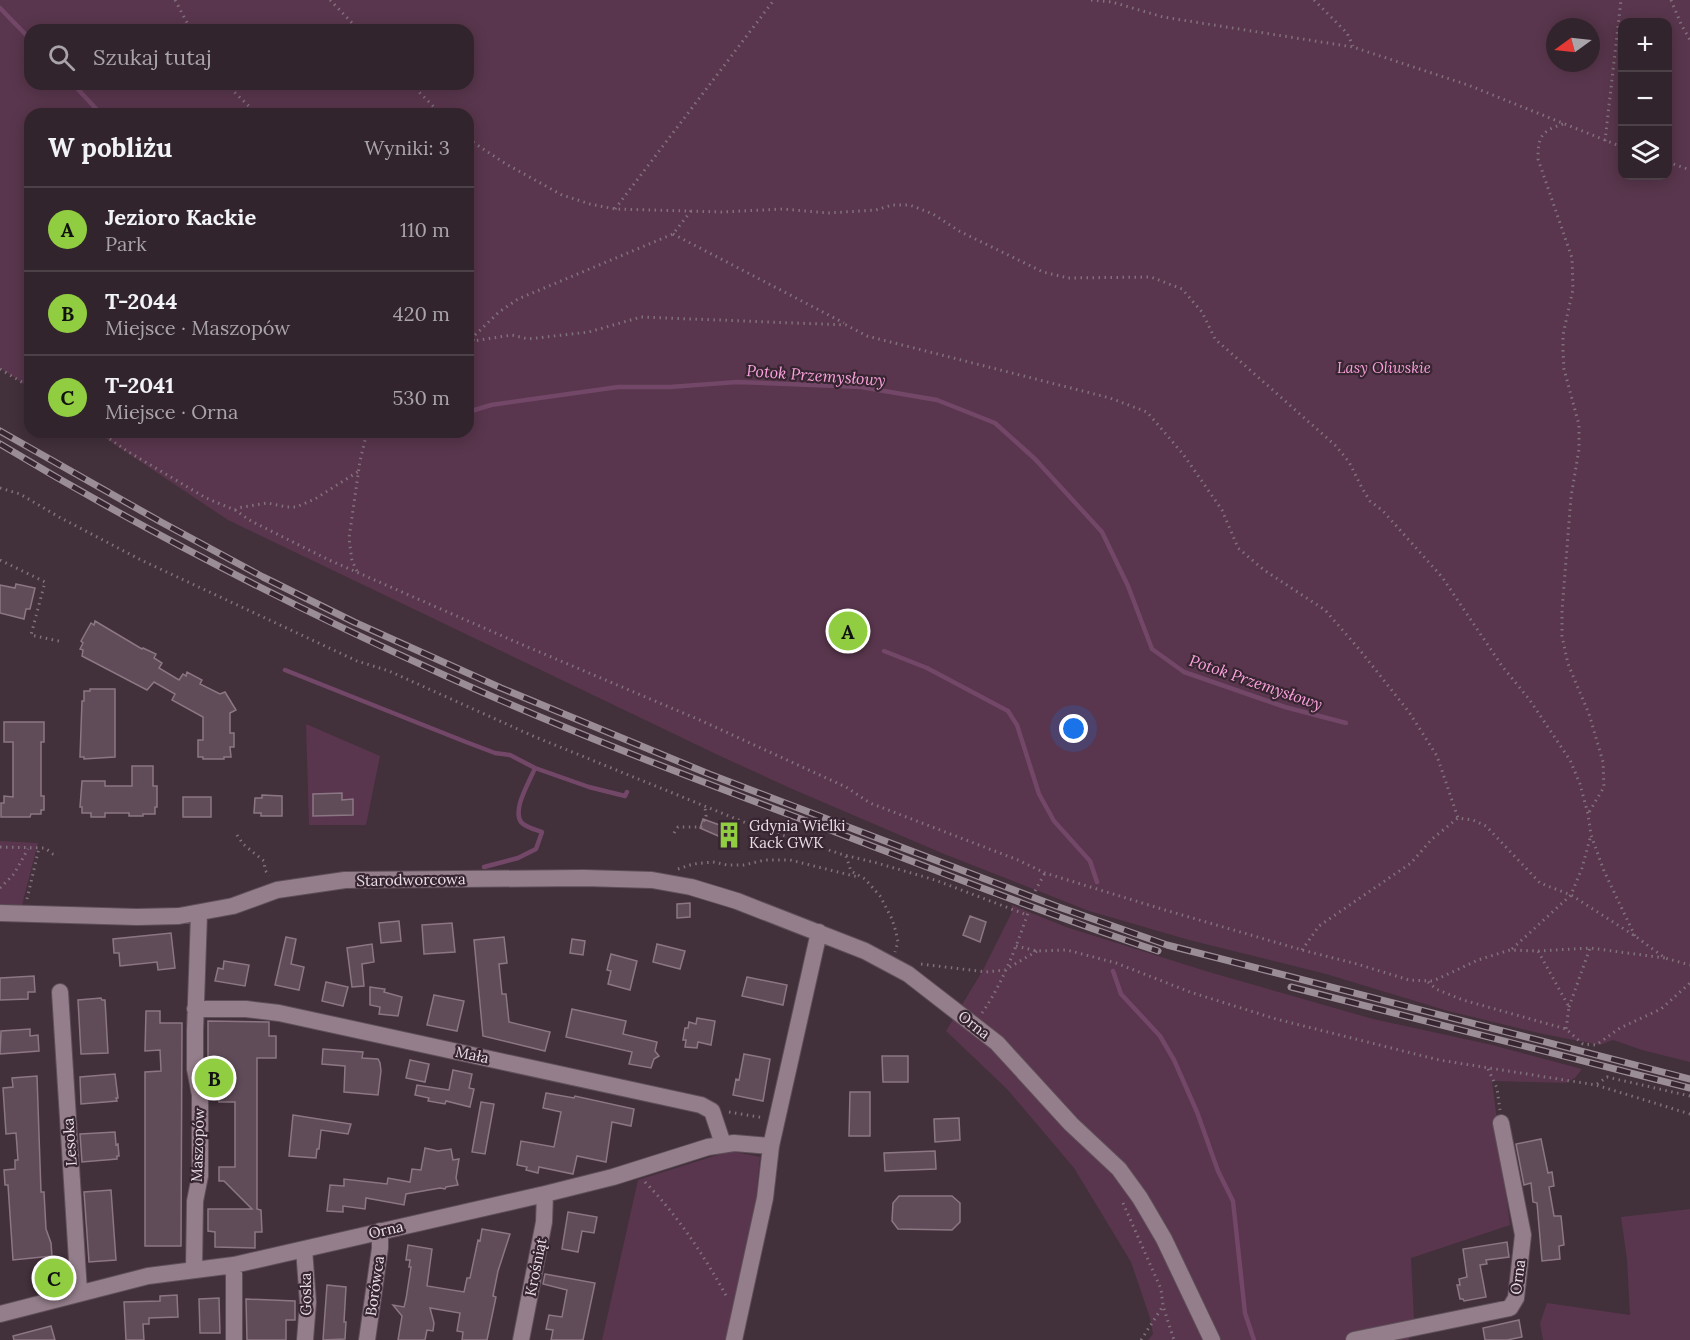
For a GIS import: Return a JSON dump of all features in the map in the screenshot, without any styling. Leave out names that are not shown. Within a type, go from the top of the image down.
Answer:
[{"type":"street","name":"Starodworcowa","points":[[0,912],[137,917],[199,914],[233,906],[285,888],[345,880],[584,878],[661,882],[691,887],[737,901],[819,932]]},
{"type":"street","name":"Maszopów","points":[[194,1269],[195,1201],[200,1176],[200,1095],[195,1069],[199,914]]},
{"type":"street","name":"Orna","points":[[819,932],[908,974],[974,1024],[997,1043],[1071,1124],[1119,1169],[1140,1198],[1164,1239],[1212,1340]]},
{"type":"street","points":[[734,1340],[765,1198],[771,1146],[819,932]]},
{"type":"street","name":"Lesoka","points":[[60,992],[79,1292]]},
{"type":"street","name":"Mała","points":[[195,1009],[246,1009],[279,1013],[701,1105],[712,1111]]},
{"type":"street","points":[[712,1111],[723,1144]]},
{"type":"street","name":"Orna","points":[[1354,1340],[1510,1308],[1516,1298],[1523,1234],[1501,1123]]},
{"type":"street","name":"Orna","points":[[0,1314],[148,1276],[234,1265],[545,1194],[633,1171],[708,1147],[734,1143],[771,1146]]},
{"type":"street","name":"Krośniąt","points":[[521,1340],[544,1222],[545,1194]]},
{"type":"street","name":"Borówca","points":[[367,1340],[380,1248],[380,1231]]},
{"type":"street","name":"Goska","points":[[304,1249],[308,1302],[305,1340]]},
{"type":"street","points":[[234,1265],[234,1340]]},
{"type":"path","points":[[175,0],[188,24]]},
{"type":"path","points":[[330,0],[353,24]]},
{"type":"path","points":[[615,208],[774,0]]},
{"type":"path","points":[[1091,0],[1112,2],[1163,17],[1353,47],[1468,86],[1618,146]]},
{"type":"path","points":[[1314,0],[1347,33],[1353,47]]},
{"type":"path","points":[[1605,142],[1621,0]]},
{"type":"path","points":[[1671,0],[1680,24],[1690,40]]},
{"type":"path","points":[[232,90],[251,108]]},
{"type":"path","points":[[417,90],[435,108]]},
{"type":"path","points":[[1563,124],[1542,134],[1538,145],[1538,159],[1572,258],[1574,273],[1573,289],[1563,335],[1563,351],[1564,369],[1579,425],[1579,449],[1571,496],[1562,636],[1568,664],[1589,714],[1603,762],[1604,787],[1588,814]]},
{"type":"path","points":[[474,143],[506,164],[562,195],[590,204],[615,208],[722,212],[783,208],[828,213],[910,205],[933,214],[959,231],[1043,272],[1068,278],[1150,277],[1182,289],[1202,312],[1215,339],[1336,446],[1349,462],[1370,501],[1383,512],[1442,577],[1502,666],[1529,699],[1570,760],[1580,784],[1591,835],[1604,871],[1635,936]]},
{"type":"path","points":[[1672,163],[1690,170]]},
{"type":"path","points":[[474,336],[499,312],[518,299],[673,234],[692,211]]},
{"type":"path","points":[[673,234],[867,336],[1110,398],[1147,412],[1183,454],[1222,510],[1238,548],[1264,570],[1325,610],[1409,712],[1437,756],[1458,818]]},
{"type":"path","points":[[474,340],[512,335],[528,339],[590,333],[640,317],[846,325]]},
{"type":"path","points":[[0,369],[24,383]]},
{"type":"path","points":[[108,438],[127,452],[206,498],[235,510],[252,521],[358,573],[660,702],[846,787],[870,803],[1018,860],[1045,873],[1409,980],[1426,981],[1441,978],[1478,960],[1510,950],[1590,948],[1665,958],[1690,965]]},
{"type":"path","points":[[358,573],[352,561],[349,538],[366,438]]},
{"type":"path","points":[[235,510],[267,503],[296,507],[315,499],[359,471]]},
{"type":"path","points":[[0,488],[20,494],[141,561],[357,661],[388,671],[533,736],[751,825],[846,856],[935,880],[1027,914],[1016,946],[993,998],[974,1024]]},
{"type":"path","points":[[0,560],[45,582],[31,635],[63,642]]},
{"type":"path","points":[[674,833],[678,827],[701,827],[706,816],[705,807]]},
{"type":"path","points":[[1302,950],[1319,926],[1411,863],[1432,839],[1458,818],[1486,825],[1539,883],[1571,895],[1665,958]]},
{"type":"path","points":[[237,835],[243,844],[264,861],[268,875],[285,888]]},
{"type":"path","points":[[1510,950],[1571,895],[1582,868],[1591,835]]},
{"type":"path","points":[[0,847],[45,848],[58,855]]},
{"type":"path","points":[[0,888],[14,874],[28,848]]},
{"type":"path","points":[[25,906],[39,848]]},
{"type":"path","points":[[846,856],[851,871],[858,877]]},
{"type":"path","points":[[661,882],[677,870],[693,864],[713,862],[744,865],[765,860],[790,860],[865,879],[880,896],[892,919],[898,942],[895,951],[886,962]]},
{"type":"path","points":[[1035,891],[1045,873]]},
{"type":"path","points":[[1016,946],[1037,951],[1067,950],[1087,955],[1116,963],[1190,992],[1276,1018],[1438,1060],[1596,1085],[1690,1114]]},
{"type":"path","points":[[1566,1029],[1569,1007],[1590,948]]},
{"type":"path","points":[[915,964],[935,964],[986,972],[1005,970],[1037,951]]},
{"type":"path","points":[[1538,951],[1569,1007]]},
{"type":"path","points":[[1426,981],[1436,989],[1463,1000],[1566,1029],[1583,1044],[1596,1045],[1620,1028],[1660,1009],[1690,983]]},
{"type":"path","points":[[1488,1069],[1497,1088],[1501,1123]]},
{"type":"path","points":[[1596,1085],[1607,1077],[1690,1096]]},
{"type":"path","points":[[712,1111],[718,1110],[762,1119],[779,1112]]},
{"type":"path","points":[[633,1171],[680,1221],[739,1319]]},
{"type":"path","points":[[1123,1202],[1161,1289],[1163,1306],[1174,1340]]},
{"type":"path","points":[[1141,1340],[1163,1306]]},
{"type":"green space","name":"Lasy Oliwskie","points":[[0,0],[1690,0],[1690,1062],[1613,1040],[1600,1045],[1448,1011],[1326,974],[1189,940],[1089,911],[944,854],[790,788],[228,520],[105,438],[474,438],[474,108],[24,108],[24,384],[0,368]]},
{"type":"green space","points":[[306,724],[380,756],[366,825],[309,825]]},
{"type":"green space","points":[[0,841],[38,843],[22,905],[0,904]]},
{"type":"green space","points":[[1012,905],[1066,927],[1209,972],[1373,1019],[1488,1044],[1582,1069],[1575,1078],[1566,1083],[1492,1081],[1510,1225],[1411,1258],[1414,1320],[1409,1340],[1148,1340],[1153,1334],[1150,1318],[1131,1262],[1074,1168],[1007,1089],[946,1031],[983,970],[1012,912]]},
{"type":"green space","points":[[730,1151],[760,1157],[756,1199],[726,1340],[602,1340],[638,1180]]},
{"type":"green space","points":[[1690,1209],[1690,1340],[1543,1340],[1540,1323],[1547,1303],[1630,1315],[1627,1260],[1621,1217]]},
{"type":"building","points":[[16,584],[35,588],[30,609],[26,609],[24,619],[0,613],[0,585],[15,588]]},
{"type":"building","points":[[95,621],[142,649],[156,654],[154,658],[162,663],[159,668],[179,680],[183,674],[186,676],[187,672],[202,680],[200,684],[220,694],[225,692],[236,710],[230,713],[230,733],[234,733],[234,747],[230,747],[231,757],[203,759],[203,757],[198,757],[198,740],[203,740],[203,717],[172,700],[175,694],[154,682],[147,690],[82,656],[83,650],[80,649],[83,643],[81,641],[91,623],[94,625]]},
{"type":"building","points":[[90,689],[115,689],[115,757],[84,759],[80,757],[82,701],[84,701],[84,691],[90,691]]},
{"type":"building","points":[[4,722],[44,722],[44,742],[41,742],[41,796],[44,796],[44,810],[41,810],[41,814],[31,814],[30,817],[1,817],[1,803],[4,803],[4,796],[13,797],[13,742],[4,742]]},
{"type":"building","points":[[132,766],[153,766],[153,786],[157,786],[155,814],[129,816],[129,813],[105,813],[105,817],[91,817],[91,813],[82,813],[82,807],[80,807],[82,781],[105,781],[105,786],[132,786]]},
{"type":"building","points":[[342,793],[342,800],[353,799],[353,815],[313,816],[313,794]]},
{"type":"building","points":[[262,795],[282,796],[282,816],[261,816],[261,813],[254,813],[255,798],[262,798]]},
{"type":"building","points":[[183,797],[211,797],[211,817],[183,817]]},
{"type":"building","name":"Gdynia Wielki Kack GWK","points":[[703,819],[739,832],[733,846],[722,842],[723,838],[700,828]]},
{"type":"building","points":[[690,903],[690,917],[677,918],[677,904]]},
{"type":"building","points":[[970,916],[986,922],[980,942],[963,935]]},
{"type":"building","points":[[399,921],[401,941],[381,943],[379,923]]},
{"type":"building","points":[[452,923],[455,952],[424,954],[422,925]]},
{"type":"building","points":[[171,933],[175,968],[158,970],[157,962],[120,966],[119,953],[114,953],[113,939]]},
{"type":"building","points":[[286,937],[296,939],[291,964],[304,967],[299,990],[275,985]]},
{"type":"building","points":[[504,937],[507,963],[499,964],[502,994],[506,994],[509,1022],[550,1032],[545,1051],[483,1036],[474,940]]},
{"type":"building","points":[[572,939],[585,941],[583,955],[570,953]]},
{"type":"building","points":[[372,944],[374,962],[362,964],[364,986],[352,987],[347,948]]},
{"type":"building","points":[[657,944],[685,951],[680,969],[653,962]]},
{"type":"building","points":[[611,954],[637,961],[630,990],[608,984],[611,971],[607,970]]},
{"type":"building","points":[[224,961],[249,965],[245,986],[215,981],[218,968],[223,969]]},
{"type":"building","points":[[34,976],[35,992],[28,992],[28,999],[0,1000],[0,978]]},
{"type":"building","points":[[747,977],[787,985],[783,1005],[742,996]]},
{"type":"building","points":[[326,982],[348,987],[343,1006],[322,1001]]},
{"type":"building","points":[[370,987],[385,989],[384,992],[402,997],[398,1016],[379,1014],[380,1007],[370,1005]]},
{"type":"building","points":[[434,995],[464,1001],[457,1031],[427,1025]]},
{"type":"building","points":[[101,998],[105,1000],[108,1053],[81,1054],[78,1000]]},
{"type":"building","points":[[572,1009],[626,1021],[623,1034],[657,1042],[655,1051],[659,1056],[654,1059],[651,1068],[629,1064],[632,1052],[566,1037]]},
{"type":"building","points":[[146,1011],[160,1011],[160,1023],[182,1023],[181,1246],[145,1246],[145,1072],[161,1071],[160,1050],[145,1051]]},
{"type":"building","points":[[697,1018],[715,1021],[711,1045],[698,1042],[697,1048],[685,1047],[686,1040],[683,1040],[685,1028],[688,1028],[689,1022],[696,1024]]},
{"type":"building","points":[[208,1021],[269,1022],[269,1036],[276,1036],[276,1058],[257,1058],[257,1209],[261,1210],[262,1232],[255,1232],[255,1248],[215,1247],[215,1232],[208,1231],[208,1209],[252,1209],[224,1181],[219,1181],[219,1167],[235,1167],[235,1102],[219,1102],[218,1081],[211,1081],[211,1058],[208,1058]]},
{"type":"building","points":[[30,1029],[30,1036],[38,1035],[39,1051],[0,1054],[1,1031]]},
{"type":"building","points":[[323,1049],[363,1052],[362,1058],[378,1059],[381,1071],[378,1095],[344,1092],[345,1066],[322,1064]]},
{"type":"building","points":[[744,1054],[770,1059],[763,1101],[733,1095],[736,1079],[739,1080]]},
{"type":"building","points":[[882,1056],[908,1056],[908,1082],[883,1082]]},
{"type":"building","points":[[410,1060],[429,1064],[425,1082],[406,1078]]},
{"type":"building","points":[[453,1070],[472,1074],[469,1088],[474,1089],[470,1107],[446,1101],[445,1104],[428,1101],[429,1098],[415,1095],[417,1085],[449,1090]]},
{"type":"building","points":[[115,1074],[117,1101],[81,1104],[80,1077]]},
{"type":"building","points":[[37,1076],[41,1192],[44,1192],[46,1229],[51,1243],[52,1256],[13,1260],[8,1185],[5,1185],[4,1170],[15,1169],[15,1160],[18,1160],[16,1133],[6,1134],[3,1088],[13,1087],[12,1078]]},
{"type":"building","points":[[850,1092],[870,1092],[870,1136],[849,1136]]},
{"type":"building","points":[[546,1093],[574,1098],[575,1096],[634,1109],[631,1126],[612,1122],[606,1162],[577,1156],[573,1174],[539,1167],[538,1173],[517,1165],[521,1141],[554,1147],[561,1112],[543,1108]]},
{"type":"building","points":[[481,1102],[494,1104],[485,1154],[472,1152]]},
{"type":"building","points":[[293,1115],[351,1124],[348,1134],[321,1130],[316,1158],[289,1156]]},
{"type":"building","points":[[959,1118],[960,1140],[935,1142],[934,1119]]},
{"type":"building","points":[[115,1132],[119,1156],[117,1159],[82,1162],[80,1134]]},
{"type":"building","points":[[1541,1139],[1548,1173],[1552,1172],[1554,1186],[1549,1187],[1554,1216],[1561,1216],[1564,1245],[1559,1246],[1560,1259],[1542,1261],[1537,1203],[1533,1202],[1531,1183],[1524,1185],[1516,1144]]},
{"type":"building","points":[[425,1148],[438,1151],[451,1149],[453,1160],[459,1159],[456,1178],[458,1185],[406,1194],[404,1205],[366,1198],[365,1209],[343,1206],[343,1212],[327,1211],[330,1185],[344,1186],[344,1179],[387,1184],[388,1178],[410,1182],[412,1169],[421,1170]]},
{"type":"building","points":[[935,1151],[936,1169],[885,1171],[884,1153]]},
{"type":"building","points":[[111,1190],[116,1260],[89,1262],[84,1192]]},
{"type":"building","points":[[899,1196],[952,1196],[960,1203],[960,1222],[952,1230],[898,1229],[892,1221],[893,1203]]},
{"type":"building","points":[[568,1212],[597,1217],[594,1233],[582,1231],[578,1252],[562,1249]]},
{"type":"building","points":[[482,1229],[510,1234],[498,1271],[493,1296],[496,1297],[487,1340],[462,1340],[463,1332],[457,1331],[460,1313],[430,1308],[434,1323],[433,1331],[427,1330],[425,1340],[398,1340],[402,1316],[393,1305],[404,1307],[406,1299],[411,1267],[409,1267],[410,1260],[406,1260],[408,1245],[432,1249],[427,1286],[464,1292],[467,1278],[470,1278]]},
{"type":"building","points":[[1507,1242],[1509,1257],[1486,1260],[1487,1264],[1480,1265],[1486,1297],[1464,1301],[1460,1299],[1457,1285],[1460,1285],[1459,1279],[1467,1277],[1463,1249]]},
{"type":"building","points":[[59,1271],[61,1283],[49,1285],[46,1274]]},
{"type":"building","points":[[545,1274],[595,1283],[583,1340],[551,1340],[553,1330],[546,1329],[549,1315],[562,1317],[567,1290],[543,1284]]},
{"type":"building","points":[[327,1285],[346,1287],[345,1339],[323,1340]]},
{"type":"building","points":[[177,1295],[178,1317],[149,1318],[149,1324],[143,1324],[144,1340],[126,1340],[124,1302],[160,1301],[160,1296]]},
{"type":"building","points":[[219,1298],[220,1333],[200,1333],[199,1299]]},
{"type":"building","points":[[246,1299],[295,1301],[295,1320],[286,1320],[286,1340],[247,1340]]},
{"type":"building","points":[[1519,1320],[1522,1337],[1485,1340],[1483,1328]]},
{"type":"building","points":[[51,1326],[55,1340],[14,1340],[13,1336]]},
{"type":"waterway","name":"Potok Przemysłowy","points":[[0,8],[24,33]]},
{"type":"waterway","name":"Potok Przemysłowy","points":[[79,90],[95,108]]},
{"type":"waterway","name":"Potok Przemysłowy","points":[[474,410],[491,405],[618,387],[670,387],[737,382],[861,387],[937,400],[995,423],[1035,459],[1102,532],[1128,586],[1152,649],[1184,672],[1285,707],[1346,723]]},
{"type":"waterway","points":[[884,651],[927,668],[1008,711],[1017,725],[1039,794],[1054,821],[1090,861],[1097,882]]},
{"type":"waterway","points":[[285,670],[495,753],[510,755],[535,768],[589,787],[625,796],[627,792]]},
{"type":"waterway","points":[[484,867],[518,858],[536,849],[542,832],[523,824],[519,816],[520,803],[535,768]]},
{"type":"waterway","points":[[1113,971],[1121,994],[1160,1036],[1174,1060],[1197,1112],[1218,1171],[1233,1201],[1245,1313],[1254,1340]]},
{"type":"railway","points":[[0,431],[161,522],[263,577],[354,622],[501,688],[709,774],[1056,906],[1167,945],[1690,1079]]},
{"type":"railway","points":[[0,444],[108,507],[219,566],[332,623],[492,696],[723,790],[1029,906],[1158,951]]},
{"type":"railway","points":[[1291,987],[1690,1088]]},
{"type":"place","name":"Jezioro Kackie","points":[[848,631]]},
{"type":"place","name":"Gdynia Wielki Kack GWK","points":[[729,835]]},
{"type":"place","name":"T-2044","points":[[214,1078]]},
{"type":"place","name":"T-2041","points":[[54,1278]]}]
